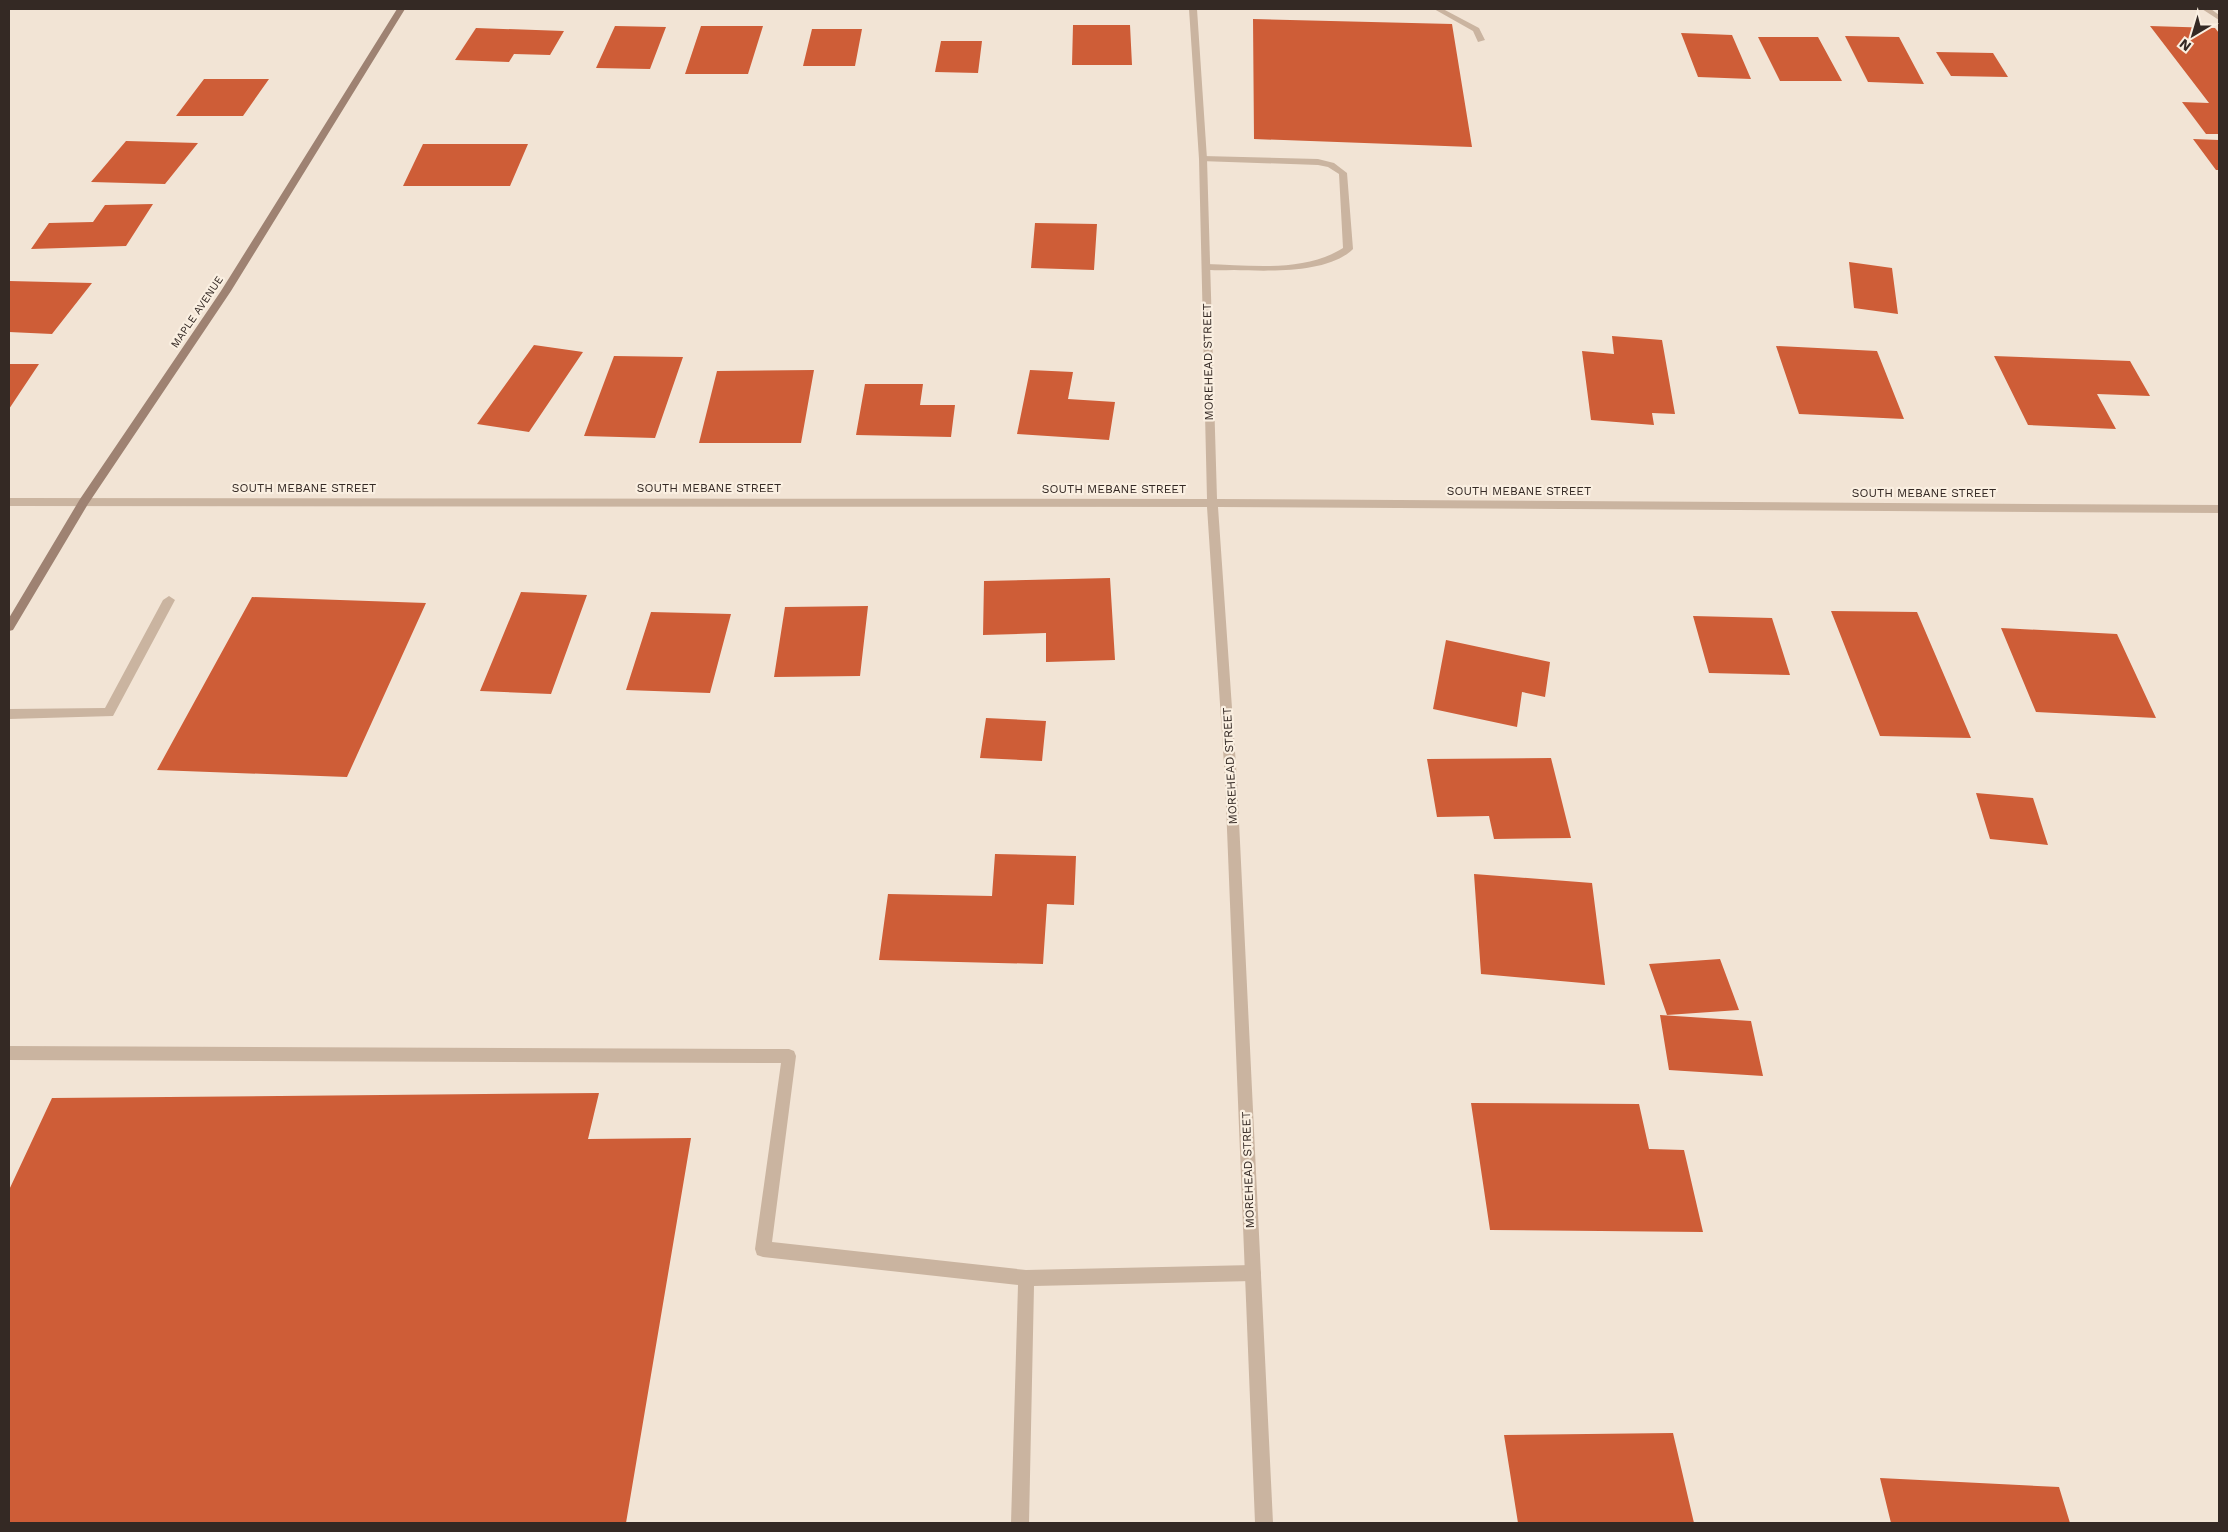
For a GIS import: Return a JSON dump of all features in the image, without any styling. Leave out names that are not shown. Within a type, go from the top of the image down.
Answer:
[{"type":"main road","name":"MAPLE AVENUE","points":[[9,627],[84,502],[226,292],[401,9]]},
{"type":"street","name":"MOREHEAD STREET","points":[[1193,9],[1203,159],[1212,503],[1231,780],[1264,1523]]},
{"type":"street","points":[[1438,9],[1476,30],[1482,40]]},
{"type":"street","points":[[2206,9],[2219,18]]},
{"type":"street","points":[[1203,159],[1318,162],[1330,165],[1343,173],[1348,248],[1340,256],[1283,267],[1206,267]]},
{"type":"street","name":"SOUTH MEBANE STREET","points":[[9,502],[1212,503],[2219,508]]},
{"type":"street","points":[[9,714],[109,713],[169,600]]},
{"type":"street","points":[[9,1053],[789,1056],[763,1249],[1026,1278],[1253,1273]]},
{"type":"street","points":[[1020,1523],[1026,1278]]},
{"type":"building","points":[[1253,19],[1452,24],[1472,147],[1254,139]]},
{"type":"building","points":[[1073,25],[1130,25],[1132,65],[1072,65]]},
{"type":"building","points":[[615,26],[666,27],[650,69],[596,68]]},
{"type":"building","points":[[701,26],[763,26],[748,74],[685,74]]},
{"type":"building","points":[[2150,26],[2215,28],[2219,33],[2219,134],[2206,134],[2182,102],[2209,103]]},
{"type":"building","points":[[476,28],[564,31],[550,55],[514,54],[509,62],[455,60]]},
{"type":"building","points":[[812,29],[862,29],[855,66],[803,66]]},
{"type":"building","points":[[1681,33],[1732,35],[1751,79],[1698,77]]},
{"type":"building","points":[[1845,36],[1899,37],[1924,84],[1868,82]]},
{"type":"building","points":[[1758,37],[1818,37],[1842,81],[1780,81]]},
{"type":"building","points":[[941,41],[982,41],[978,73],[935,72]]},
{"type":"building","points":[[1936,52],[1993,53],[2008,77],[1951,76]]},
{"type":"building","points":[[204,79],[269,79],[243,116],[176,116]]},
{"type":"building","points":[[2193,139],[2219,140],[2219,170],[2216,170]]},
{"type":"building","points":[[126,141],[198,143],[165,184],[91,182]]},
{"type":"building","points":[[423,144],[528,144],[510,186],[403,186]]},
{"type":"building","points":[[153,204],[126,246],[31,249],[49,223],[93,222],[105,205]]},
{"type":"building","points":[[1035,223],[1097,224],[1094,270],[1031,268]]},
{"type":"building","points":[[1849,262],[1892,268],[1898,314],[1854,308]]},
{"type":"building","points":[[9,281],[92,283],[52,334],[9,332]]},
{"type":"building","points":[[1612,336],[1662,340],[1675,414],[1652,413],[1654,425],[1591,420],[1582,351],[1614,354]]},
{"type":"building","points":[[534,345],[583,352],[529,432],[477,424]]},
{"type":"building","points":[[1776,346],[1877,351],[1904,419],[1799,414]]},
{"type":"building","points":[[614,356],[683,357],[655,438],[584,436]]},
{"type":"building","points":[[1994,356],[2130,361],[2150,396],[2097,394],[2116,429],[2028,425]]},
{"type":"building","points":[[9,364],[39,364],[9,409]]},
{"type":"building","points":[[814,370],[801,443],[699,443],[717,371]]},
{"type":"building","points":[[1030,370],[1073,372],[1068,399],[1115,402],[1109,440],[1017,434]]},
{"type":"building","points":[[865,384],[923,384],[920,405],[955,405],[951,437],[856,435]]},
{"type":"building","points":[[1110,578],[1115,660],[1046,662],[1046,633],[983,635],[984,581]]},
{"type":"building","points":[[521,592],[587,595],[551,694],[480,691]]},
{"type":"building","points":[[252,597],[426,603],[347,777],[157,770]]},
{"type":"building","points":[[868,606],[860,676],[774,677],[785,607]]},
{"type":"building","points":[[1831,611],[1917,612],[1971,738],[1880,736]]},
{"type":"building","points":[[651,612],[731,614],[710,693],[626,690]]},
{"type":"building","points":[[1693,616],[1772,618],[1790,675],[1709,673]]},
{"type":"building","points":[[2001,628],[2117,634],[2156,718],[2036,712]]},
{"type":"building","points":[[1446,640],[1550,662],[1545,697],[1522,692],[1517,727],[1433,709]]},
{"type":"building","points":[[986,718],[1046,721],[1042,761],[980,758]]},
{"type":"building","points":[[1551,758],[1571,838],[1494,839],[1489,816],[1437,817],[1427,759]]},
{"type":"building","points":[[1976,793],[2033,798],[2048,845],[1990,839]]},
{"type":"building","points":[[995,854],[1076,856],[1074,905],[1047,904],[1043,964],[879,960],[888,894],[992,896]]},
{"type":"building","points":[[1474,874],[1592,883],[1605,985],[1481,974]]},
{"type":"building","points":[[1720,959],[1739,1010],[1667,1015],[1649,964]]},
{"type":"building","points":[[1660,1015],[1751,1021],[1763,1076],[1669,1070]]},
{"type":"building","points":[[599,1093],[588,1139],[691,1138],[626,1523],[9,1523],[9,1190],[52,1098]]},
{"type":"building","points":[[1471,1103],[1639,1104],[1649,1149],[1684,1150],[1703,1232],[1490,1230]]},
{"type":"building","points":[[1673,1433],[1694,1523],[1518,1523],[1504,1435]]},
{"type":"building","points":[[1880,1478],[2059,1487],[2070,1523],[1891,1523]]}]
